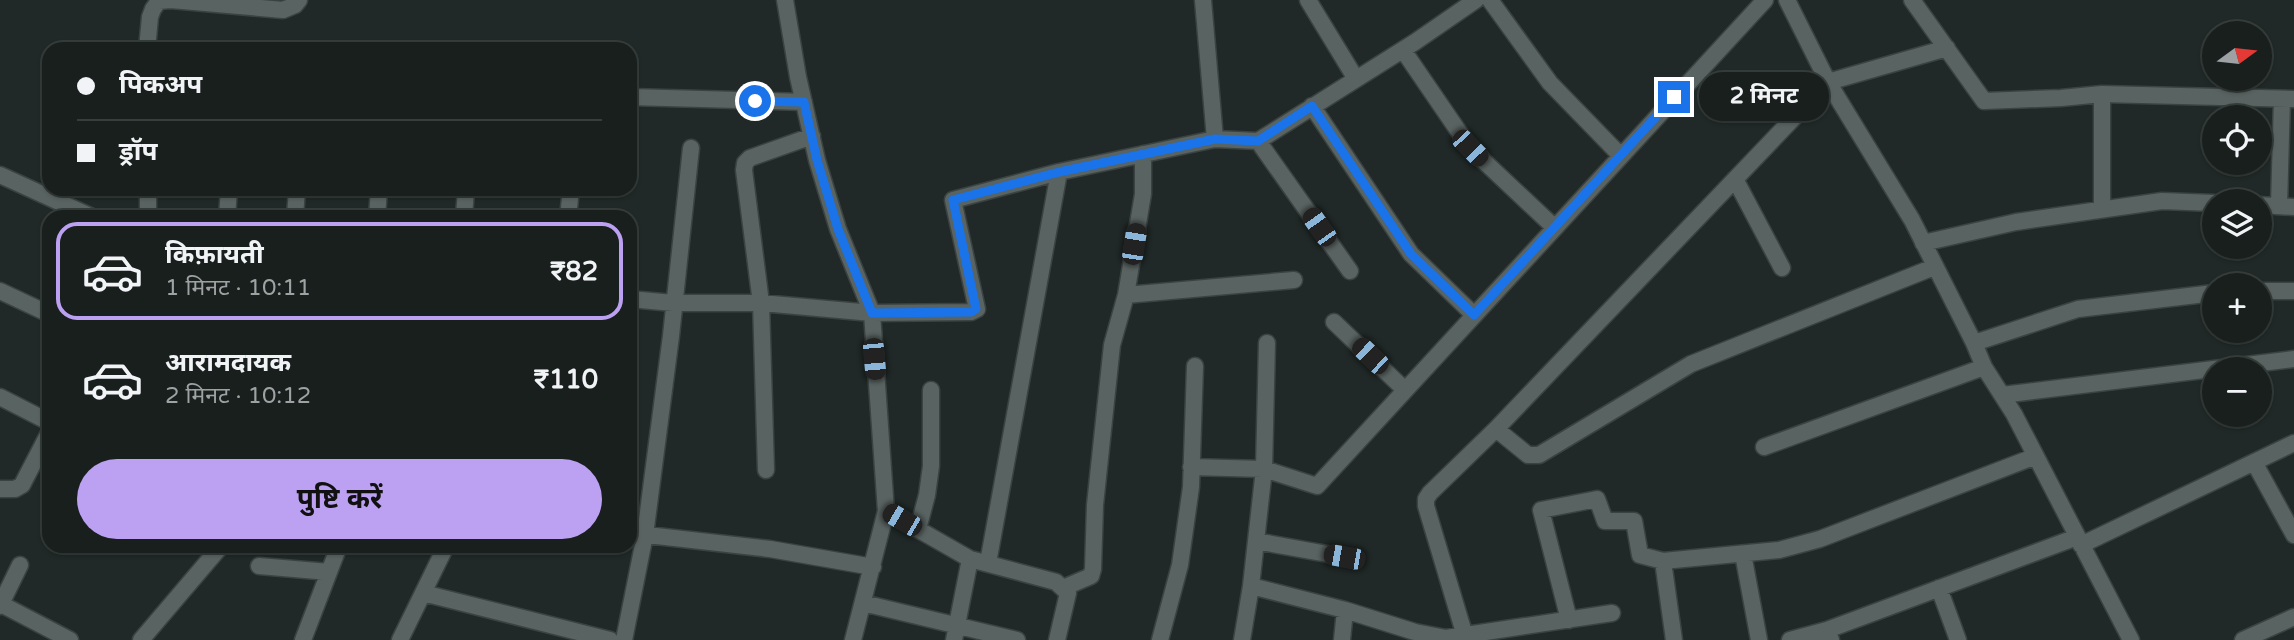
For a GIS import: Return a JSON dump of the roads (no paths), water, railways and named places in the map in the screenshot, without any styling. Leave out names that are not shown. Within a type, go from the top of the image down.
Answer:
[{"type":"street","points":[[139,0],[150,17]]},
{"type":"street","points":[[148,42],[150,17],[159,1],[283,10],[295,5],[299,0]]},
{"type":"street","points":[[785,0],[812,136],[838,229],[872,313],[886,511],[853,640]]},
{"type":"street","points":[[1203,0],[1215,139]]},
{"type":"street","points":[[1308,0],[1356,79]]},
{"type":"street","points":[[637,300],[673,303],[761,303],[872,313],[971,312],[976,309],[953,200],[1059,172],[1215,139],[1258,141],[1403,50],[1476,0]]},
{"type":"street","points":[[1490,0],[1550,83],[1620,155]]},
{"type":"street","points":[[1191,467],[1264,469],[1317,486],[1765,0]]},
{"type":"street","points":[[1787,0],[1828,82],[1912,220],[1984,367],[2036,456],[2131,640]]},
{"type":"street","points":[[1912,0],[1983,101],[2061,99],[2102,94],[2288,99],[2287,206]]},
{"type":"street","points":[[1465,636],[1426,499],[1828,82],[1947,48]]},
{"type":"street","points":[[1403,50],[1470,148],[1554,227]]},
{"type":"street","points":[[2102,94],[2102,209]]},
{"type":"street","points":[[637,97],[804,102]]},
{"type":"street","points":[[1312,106],[1411,254],[1474,315]]},
{"type":"street","points":[[766,470],[761,303],[744,177],[745,163],[758,155],[812,136]]},
{"type":"street","points":[[1258,141],[1350,271]]},
{"type":"street","points":[[691,148],[673,303],[638,534],[770,550],[873,567]]},
{"type":"street","points":[[1063,588],[1091,576],[1093,569],[1095,505],[1112,345],[1126,295],[1143,194],[1143,154]]},
{"type":"street","points":[[988,563],[1059,172]]},
{"type":"street","points":[[0,175],[42,194]]},
{"type":"street","points":[[1735,179],[1782,268]]},
{"type":"street","points":[[46,196],[77,210]]},
{"type":"street","points":[[1923,243],[2016,222],[2102,209],[2162,201],[2202,203]]},
{"type":"street","points":[[1496,429],[1528,455],[1545,454],[1691,364],[1934,267]]},
{"type":"street","points":[[1126,295],[1294,280]]},
{"type":"street","points":[[0,290],[42,311]]},
{"type":"street","points":[[2272,291],[2294,291]]},
{"type":"street","points":[[1974,343],[2078,309],[2202,294]]},
{"type":"street","points":[[1334,322],[1405,390]]},
{"type":"street","points":[[1242,640],[1264,469],[1267,343]]},
{"type":"street","points":[[2002,396],[2294,359]]},
{"type":"street","points":[[1160,640],[1180,565],[1191,467],[1195,366]]},
{"type":"street","points":[[1764,447],[1984,367]]},
{"type":"street","points":[[918,529],[931,466],[931,390]]},
{"type":"street","points":[[0,397],[42,418]]},
{"type":"street","points":[[1790,640],[1829,635],[1940,588],[2079,541],[2294,443]]},
{"type":"street","points":[[0,489],[15,489],[22,485],[42,448]]},
{"type":"street","points":[[1569,620],[1541,510],[1597,499],[1605,521],[1634,521],[1640,555],[1663,561],[1743,554],[1779,550],[1820,540],[2036,456]]},
{"type":"street","points":[[2254,462],[2294,535]]},
{"type":"street","points":[[886,511],[970,559],[1056,582],[1068,593],[1056,640]]},
{"type":"street","points":[[1256,541],[1344,557]]},
{"type":"street","points":[[141,640],[215,553]]},
{"type":"street","points":[[303,640],[336,553]]},
{"type":"street","points":[[400,640],[443,553]]},
{"type":"street","points":[[624,640],[635,553]]},
{"type":"street","points":[[1743,554],[1759,640]]},
{"type":"street","points":[[956,632],[970,559]]},
{"type":"street","points":[[1663,561],[1674,640]]},
{"type":"street","points":[[20,565],[0,605],[70,640]]},
{"type":"street","points":[[259,566],[329,572]]},
{"type":"street","points":[[1251,586],[1345,610],[1415,632],[1446,638],[1612,613]]},
{"type":"street","points":[[1940,588],[1958,640]]},
{"type":"street","points":[[423,593],[610,640]]},
{"type":"street","points":[[863,603],[956,632],[1017,640]]},
{"type":"street","points":[[1342,640],[1345,610]]},
{"type":"street","points":[[2243,640],[2294,617]]}]
